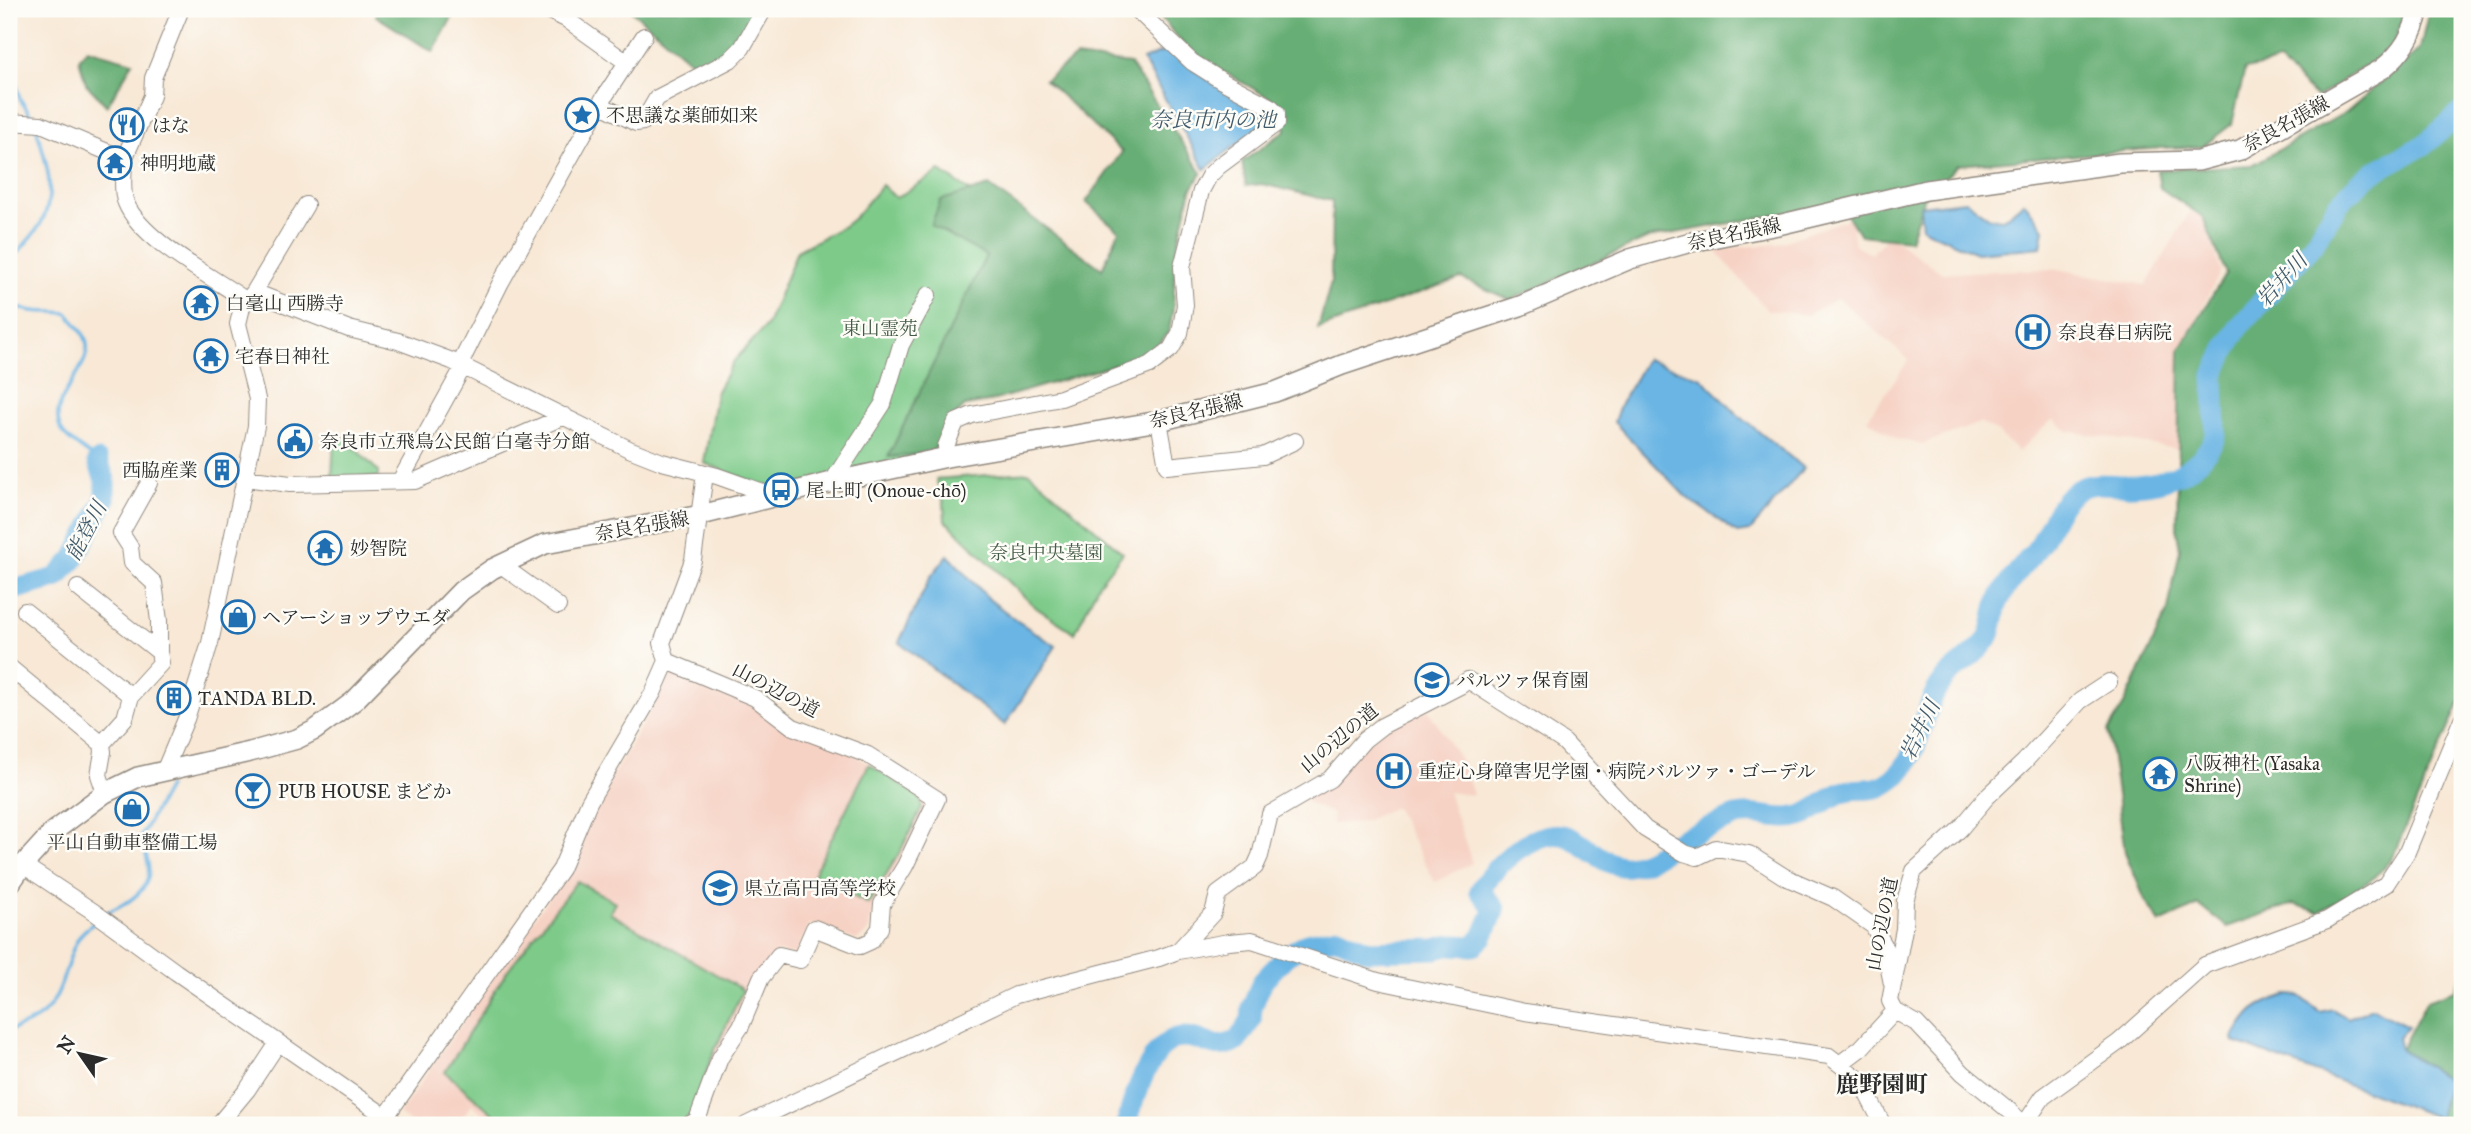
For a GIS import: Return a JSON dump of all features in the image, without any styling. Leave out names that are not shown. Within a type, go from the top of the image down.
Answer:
[{"type":"main road","name":"奈良名張線","points":[[9,884],[23,865],[65,822],[105,793],[138,777],[250,752],[297,739],[315,730],[354,701],[461,591],[501,565],[545,544],[701,515],[947,457],[1159,421],[1275,391],[1354,361],[1520,306],[1630,259],[1691,242],[1926,190],[2120,163],[2198,161],[2240,150],[2382,69],[2397,57],[2410,38],[2419,9]]},
{"type":"street","points":[[181,9],[153,78],[152,96],[124,159],[125,202],[142,227],[178,256],[249,295],[349,329],[398,341],[463,365],[629,449],[662,462],[717,476],[776,497]]},
{"type":"street","points":[[545,9],[570,14],[626,62]]},
{"type":"street","points":[[601,105],[636,123],[643,122],[657,98],[722,64],[742,48],[764,9]]},
{"type":"street","points":[[947,457],[946,446],[956,422],[972,415],[1061,398],[1150,366],[1171,349],[1180,333],[1185,305],[1182,267],[1201,191],[1209,176],[1219,166],[1277,123],[1277,113],[1272,107],[1222,82],[1192,62],[1136,9]]},
{"type":"street","points":[[400,481],[463,365],[463,358],[501,282],[601,105],[644,36]]},
{"type":"street","points":[[9,122],[35,123],[124,159]]},
{"type":"street","points":[[165,769],[186,719],[210,643],[256,426],[257,400],[239,324],[249,295],[306,205]]},
{"type":"street","points":[[832,482],[883,404],[901,345],[928,295]]},
{"type":"street","points":[[245,478],[290,484],[415,481],[565,416]]},
{"type":"street","points":[[1159,421],[1167,466],[1263,456],[1295,441]]},
{"type":"street","points":[[23,865],[99,916],[388,1123],[503,948],[561,869],[589,802],[653,693],[667,660],[662,643],[693,560],[705,474]]},
{"type":"street","points":[[102,744],[125,718],[131,696],[161,663],[154,583],[132,564],[130,547],[121,533],[149,483]]},
{"type":"street","points":[[501,565],[558,606]]},
{"type":"street","points":[[78,588],[159,652]]},
{"type":"street","points":[[25,611],[131,696]]},
{"type":"street","name":"山の辺の道","points":[[667,660],[755,698],[793,727],[867,755],[937,799],[905,866],[882,904],[880,928],[871,942],[860,946],[814,928],[800,960],[779,955],[761,978],[741,1026],[720,1058],[697,1120],[690,1125]]},
{"type":"street","points":[[9,667],[102,744],[99,775],[105,793]]},
{"type":"street","name":"山の辺の道","points":[[1178,951],[1213,913],[1218,894],[1255,867],[1270,814],[1330,779],[1364,740],[1381,726],[1468,680],[1564,742],[1645,829],[1684,853],[1696,857],[1716,848],[1749,854],[1785,877],[1832,898],[1873,926],[1884,945],[1892,984]]},
{"type":"street","name":"山の辺の道","points":[[1892,984],[1904,929],[1905,901],[1914,871],[1959,829],[2080,701],[2109,682]]},
{"type":"street","points":[[1892,984],[1890,1001],[1895,1011],[1916,1023],[1963,1073],[2024,1125],[2043,1097],[2119,1042],[2205,965],[2327,920],[2386,884],[2407,852],[2462,719]]},
{"type":"street","points":[[746,1125],[1016,995],[1178,951],[1252,940],[1280,948],[1297,957],[1378,981],[1525,1013],[1829,1056],[1860,1080],[1878,1123]]},
{"type":"street","points":[[1841,1063],[1861,1048],[1895,1011]]},
{"type":"street","points":[[218,1125],[247,1090],[278,1043]]},
{"type":"shaded area","name":"奈良春日病院","points":[[2190,212],[2203,217],[2221,271],[2180,349],[2195,438],[2177,449],[2068,431],[2053,419],[2018,452],[1996,431],[1980,423],[1922,444],[1897,439],[1867,419],[1909,360],[1838,298],[1808,315],[1767,310],[1715,250],[1777,244],[1851,218],[1855,245],[1872,254],[1888,235],[1942,273],[2056,269],[2146,285]]},
{"type":"shaded area","name":"県立高円高等学校","points":[[675,668],[848,751],[931,802],[901,862],[874,904],[869,929],[856,940],[810,924],[796,955],[776,952],[696,1114],[679,1125],[495,1125],[472,1104],[456,1125],[414,1125],[399,1114],[567,871],[603,792]]},
{"type":"shaded area","points":[[1428,710],[1463,764],[1473,795],[1448,792],[1472,863],[1435,882],[1395,807],[1362,822],[1332,824],[1333,814],[1305,801],[1381,730]]},
{"type":"green space","points":[[378,9],[457,9],[433,52],[376,16]]},
{"type":"green space","points":[[760,9],[739,42],[697,67],[632,11]]},
{"type":"green space","points":[[1154,9],[2406,9],[2393,47],[2317,98],[2279,62],[2245,69],[2232,124],[2202,147],[1958,165],[1924,198],[1910,240],[1860,235],[1840,203],[1648,238],[1510,300],[1461,278],[1318,329],[1331,282],[1332,201],[1262,184],[1246,186],[1242,162],[1286,130],[1280,104],[1210,64],[1182,43]]},
{"type":"green space","points":[[2429,9],[2462,9],[2462,698],[2391,860],[2370,881],[2319,912],[2293,904],[2227,927],[2199,905],[2160,923],[2145,900],[2125,852],[2108,731],[2125,703],[2168,610],[2180,549],[2177,533],[2180,349],[2226,273],[2203,217],[2160,188],[2157,170],[2252,165],[2346,112],[2420,49]]},
{"type":"green space","points":[[87,49],[133,62],[107,106],[86,84],[79,59]]},
{"type":"green space","points":[[1076,57],[1130,64],[1202,173],[1191,190],[1176,252],[1169,332],[1151,354],[988,402],[965,406],[951,420],[932,453],[888,457],[986,256],[931,225],[941,200],[989,186],[1102,269],[1119,231],[1086,202],[1122,152],[1045,80]]},
{"type":"green space","name":"東山霊苑","points":[[940,171],[1042,240],[937,455],[774,490],[704,463],[716,393],[733,362],[767,325],[797,251],[844,226],[882,185],[896,198]]},
{"type":"green space","points":[[342,436],[378,471],[378,477],[332,478],[334,437]]},
{"type":"green space","name":"奈良中央墓園","points":[[1029,472],[1123,553],[1098,585],[1075,633],[1035,607],[945,520],[944,503],[936,479]]},
{"type":"green space","points":[[869,764],[920,797],[922,808],[900,852],[868,904],[813,875]]},
{"type":"green space","points":[[577,881],[615,902],[610,913],[743,990],[711,1058],[693,1113],[676,1125],[506,1125],[445,1072],[507,971]]},
{"type":"green space","points":[[2462,973],[2462,1125],[2438,1125],[2448,1080],[2401,1049],[2427,1000],[2455,990]]},
{"type":"water","name":"奈良市内の池","points":[[1169,49],[1216,85],[1269,113],[1270,119],[1205,169],[1143,60]]},
{"type":"water","points":[[1966,201],[1990,218],[2003,219],[2024,202],[2044,229],[2041,247],[1976,253],[1922,228],[1920,206]]},
{"type":"water","points":[[1646,359],[1702,378],[1737,414],[1804,468],[1750,531],[1737,533],[1686,497],[1614,422],[1620,405]]},
{"type":"water","points":[[948,555],[990,600],[1056,646],[1005,725],[899,642],[931,576]]},
{"type":"water","points":[[2462,745],[2462,793],[2452,784],[2454,756]]},
{"type":"water","points":[[2287,995],[2300,996],[2320,1012],[2332,1009],[2348,1018],[2372,1008],[2408,1026],[2398,1038],[2401,1049],[2448,1080],[2439,1118],[2234,1042],[2239,1029],[2254,1010]]},
{"type":"waterway","name":"能登川","points":[[9,54],[20,99],[34,120]]},
{"type":"waterway","name":"岩井川","points":[[1127,1125],[1145,1072],[1163,1047],[1184,1037],[1214,1045],[1237,1041],[1251,1020],[1252,1007],[1262,982],[1286,956],[1307,943],[1338,937],[1368,951],[1473,946],[1483,937],[1495,909],[1480,891],[1507,859],[1532,841],[1545,836],[1571,838],[1613,864],[1635,865],[1687,837],[1736,816],[1796,817],[1810,812],[1840,793],[1880,787],[1896,777],[1911,757],[1939,687],[1952,671],[1987,640],[2001,597],[2040,544],[2065,500],[2088,485],[2139,485],[2166,480],[2199,461],[2216,434],[2214,376],[2239,327],[2312,246],[2339,203],[2358,184],[2374,172],[2424,145],[2462,112]]},
{"type":"waterway","name":"能登川","points":[[9,267],[41,223],[49,200],[48,175],[36,127]]},
{"type":"waterway","name":"能登川","points":[[9,302],[20,309],[67,313],[82,332],[87,345],[86,356],[62,400],[58,411],[59,422],[67,438],[98,461]]},
{"type":"waterway","name":"能登川","points":[[9,591],[56,578],[74,559],[105,500],[105,480],[98,461]]},
{"type":"waterway","points":[[105,914],[129,901],[144,887],[149,872],[140,838],[168,787]]},
{"type":"waterway","points":[[9,1031],[34,1020],[47,1010],[58,991],[73,948],[83,932],[96,921]]},
{"type":"place","name":"不思議な薬師如来","points":[[582,115]]},
{"type":"place","name":"はな","points":[[127,125]]},
{"type":"place","name":"神明地蔵","points":[[115,163]]},
{"type":"place","name":"白毫山 西勝寺","points":[[201,303]]},
{"type":"place","name":"奈良春日病院","points":[[2033,332]]},
{"type":"place","name":"宅春日神社","points":[[211,356]]},
{"type":"place","name":"奈良市立飛鳥公民館 白毫寺分館","points":[[295,441]]},
{"type":"place","name":"西脇産業","points":[[222,470]]},
{"type":"place","name":"尾上町 (Onoue-chō)","points":[[781,490]]},
{"type":"place","name":"妙智院","points":[[325,548]]},
{"type":"place","name":"ヘアーショップウエダ","points":[[238,617]]},
{"type":"place","name":"パルツァ保育園","points":[[1432,680]]},
{"type":"place","name":"TANDA BLD.","points":[[174,698]]},
{"type":"place","name":"重症心身障害児学園・病院バルツァ・ゴーデル","points":[[1394,771]]},
{"type":"place","name":"八阪神社 (Yasaka Shrine)","points":[[2160,774]]},
{"type":"place","name":"PUB HOUSE まどか","points":[[253,791]]},
{"type":"place","name":"平山自動車整備工場","points":[[132,809]]},
{"type":"place","name":"県立高円高等学校","points":[[720,888]]},
{"type":"district","name":"鹿野園町","points":[[1882,1084]]}]
